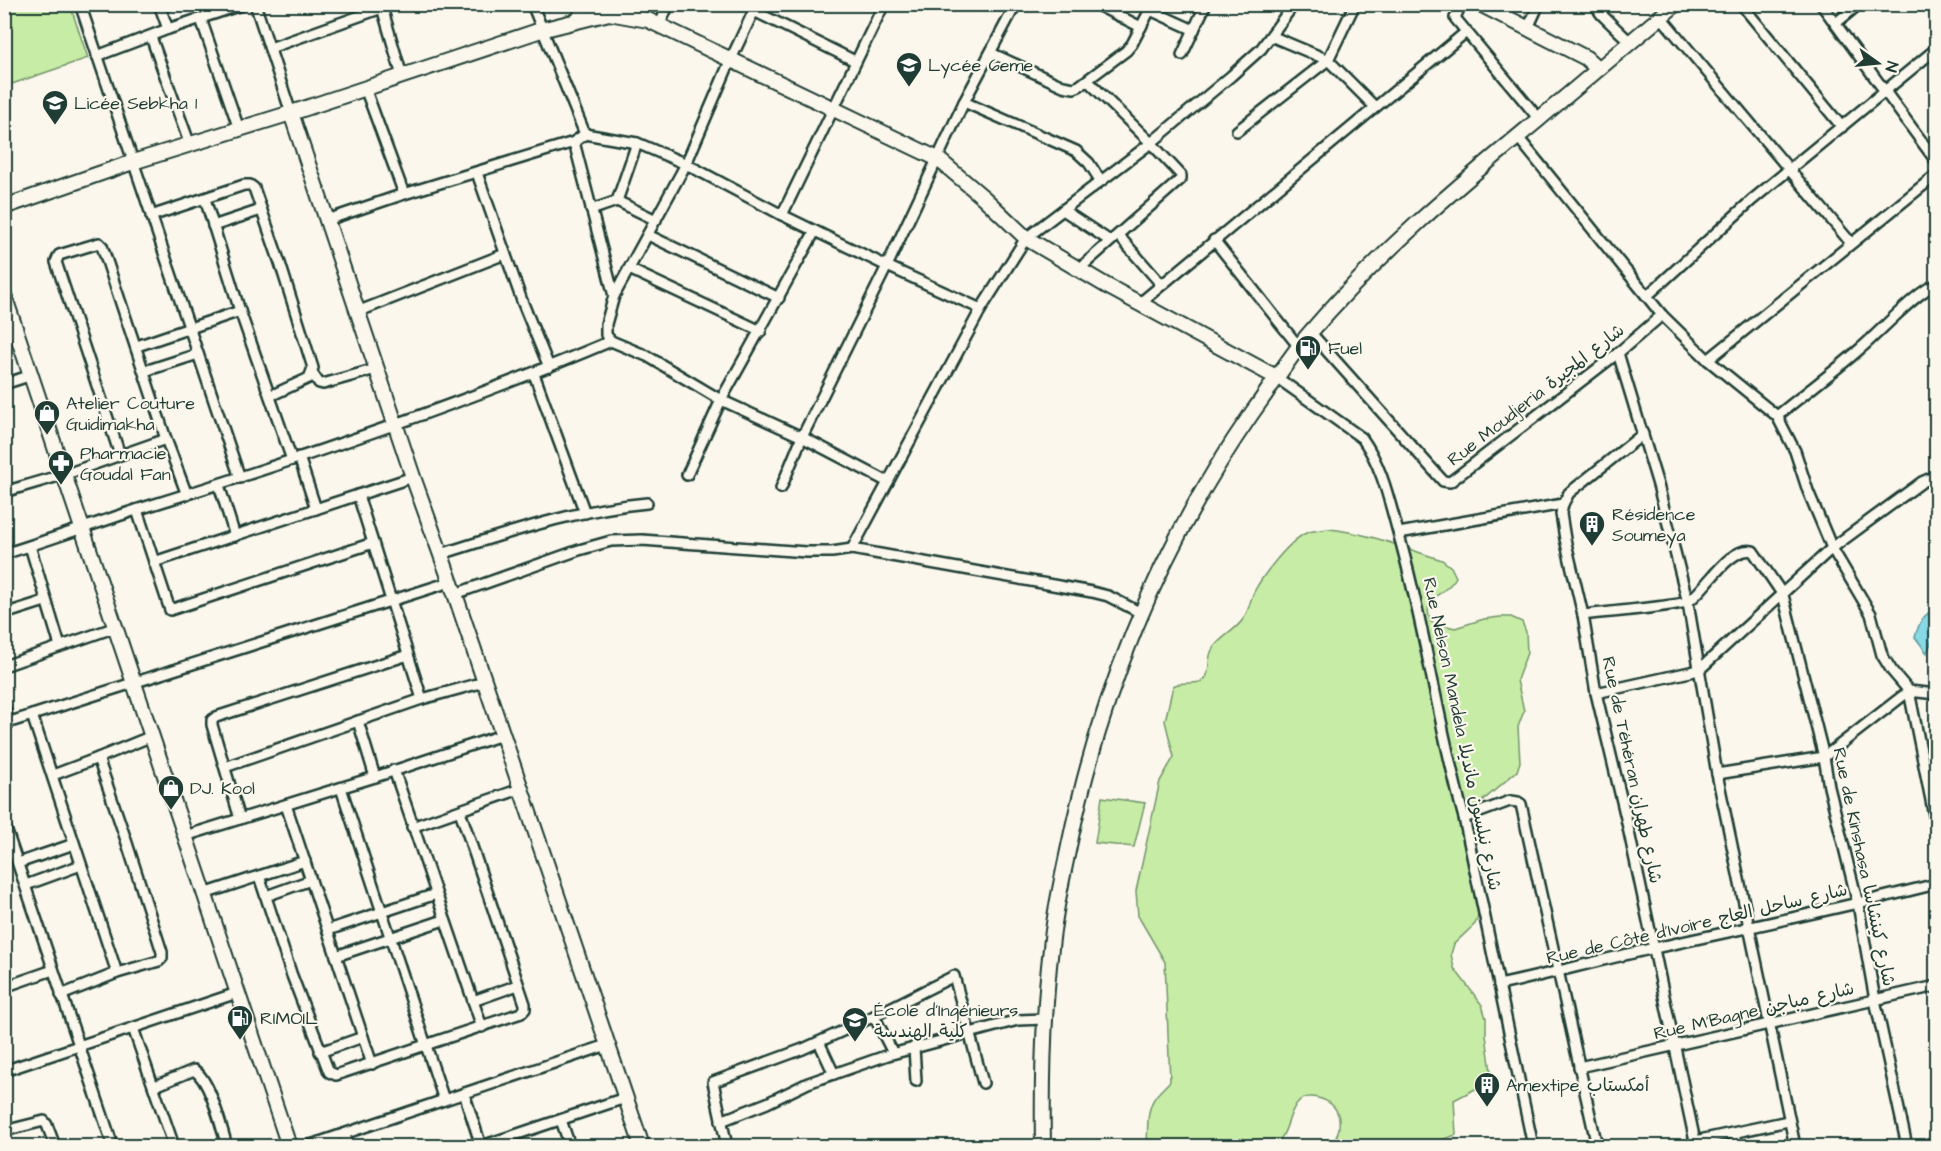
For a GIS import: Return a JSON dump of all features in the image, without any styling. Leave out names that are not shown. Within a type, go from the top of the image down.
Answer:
[{"type":"street","points":[[80,4],[240,478]]},
{"type":"street","points":[[159,4],[168,29]]},
{"type":"street","points":[[97,56],[244,4]]},
{"type":"street","points":[[255,4],[376,369],[453,588],[642,1146]]},
{"type":"street","points":[[532,4],[585,135]]},
{"type":"street","points":[[579,20],[585,4]]},
{"type":"street","points":[[596,4],[609,13]]},
{"type":"street","points":[[659,26],[669,4]]},
{"type":"street","points":[[782,215],[884,4]]},
{"type":"street","points":[[781,488],[802,437],[887,266],[964,102],[1016,4]]},
{"type":"street","points":[[1095,4],[1141,27]]},
{"type":"street","points":[[1182,55],[1206,4]]},
{"type":"street","points":[[852,549],[981,309],[1026,237],[1151,143],[1261,49],[1294,4]]},
{"type":"street","points":[[1237,131],[1328,60],[1355,4]]},
{"type":"street","points":[[1461,4],[1455,18],[1539,119]]},
{"type":"street","points":[[1480,4],[1586,58],[1598,69]]},
{"type":"street","points":[[1528,28],[1539,4]]},
{"type":"street","points":[[1601,4],[1599,11],[1602,15],[1630,42]]},
{"type":"street","points":[[1043,1146],[1042,1088],[1051,945],[1057,899],[1075,815],[1127,647],[1165,560],[1192,508],[1225,453],[1276,377],[1310,332],[1387,251],[1517,136],[1676,4]]},
{"type":"street","points":[[1741,4],[1842,127]]},
{"type":"street","points":[[1821,4],[1936,161]]},
{"type":"street","points":[[1836,23],[1859,4]]},
{"type":"street","points":[[270,48],[382,6],[402,76]]},
{"type":"street","points":[[855,61],[755,8],[686,165],[614,296],[606,324],[606,335],[611,341],[647,356],[721,400],[802,437],[888,482]]},
{"type":"street","points":[[991,54],[1063,86],[1074,88],[1088,81],[1126,51],[1151,8],[1194,30]]},
{"type":"street","points":[[4,207],[133,162],[291,113],[541,30],[609,13],[648,20],[938,159],[1026,237],[1079,269],[1276,377]]},
{"type":"street","points":[[1660,17],[1851,243]]},
{"type":"street","points":[[201,20],[239,129]]},
{"type":"street","points":[[1140,303],[1466,32]]},
{"type":"street","points":[[1271,36],[1328,60],[1375,107]]},
{"type":"street","points":[[151,37],[189,145]]},
{"type":"street","points":[[1647,296],[1752,200],[1936,48]]},
{"type":"street","points":[[1079,269],[1181,179],[1181,175],[1151,143],[1088,81]]},
{"type":"street","points":[[365,88],[404,194]]},
{"type":"street","points":[[964,102],[1076,152],[1089,163],[1100,180]]},
{"type":"street","points":[[327,220],[574,142],[585,135],[638,143],[887,266],[981,309]]},
{"type":"street","points":[[1517,136],[1662,315],[1708,360],[1777,416],[1795,451],[1808,491],[1832,548],[1871,614],[1886,664],[1909,691],[1936,825]]},
{"type":"street","points":[[574,142],[614,296]]},
{"type":"street","points":[[617,201],[638,143]]},
{"type":"street","points":[[477,173],[505,254],[549,367]]},
{"type":"street","points":[[1708,360],[1936,175]]},
{"type":"street","points":[[151,216],[244,185],[254,188],[313,368],[309,378],[270,396]]},
{"type":"street","points":[[205,199],[270,396],[316,509]]},
{"type":"street","points":[[591,210],[617,201],[656,220]]},
{"type":"street","points":[[213,226],[261,210]]},
{"type":"street","points":[[1063,210],[1114,238],[1161,284]]},
{"type":"street","points":[[687,475],[721,400],[815,231]]},
{"type":"street","points":[[648,236],[779,298]]},
{"type":"street","points":[[1214,240],[1299,347]]},
{"type":"street","points":[[120,455],[56,262],[59,255],[99,243],[137,346],[166,439],[187,495]]},
{"type":"street","points":[[357,312],[505,254]]},
{"type":"street","points":[[629,269],[761,331]]},
{"type":"street","points":[[1777,416],[1862,348],[1919,296],[1936,285]]},
{"type":"street","points":[[4,296],[8,319],[32,375],[289,1146]]},
{"type":"street","points":[[137,346],[240,310]]},
{"type":"street","name":"Rue Moudjeria شارع المجيرة","points":[[1310,332],[1436,474],[1443,481],[1450,483],[1618,353],[1662,315]]},
{"type":"street","points":[[4,554],[240,478],[534,374],[611,341]]},
{"type":"street","points":[[1618,353],[1643,434],[1688,603],[1717,774],[1795,1146]]},
{"type":"street","points":[[145,371],[198,354]]},
{"type":"street","points":[[312,373],[319,383],[323,384],[376,369]]},
{"type":"street","points":[[534,374],[585,513]]},
{"type":"street","points":[[4,384],[32,375]]},
{"type":"street","name":"Rue Nelson Mandela شارع نيلسون مانديلا","points":[[1276,377],[1362,438],[1370,449],[1385,486],[1410,573],[1533,1146]]},
{"type":"street","points":[[1399,533],[1563,504],[1569,493],[1643,434]]},
{"type":"street","points":[[5,489],[65,473],[166,439]]},
{"type":"street","points":[[1596,693],[1699,670],[1832,548],[1922,482],[1936,469]]},
{"type":"street","points":[[1922,482],[1936,476]]},
{"type":"street","points":[[154,562],[413,477]]},
{"type":"street","points":[[219,485],[235,536]]},
{"type":"street","points":[[358,495],[422,699]]},
{"type":"street","points":[[441,554],[522,528],[615,506],[647,503]]},
{"type":"street","name":"Rue de Téhéran شارع طهران","points":[[1563,504],[1561,514],[1565,539],[1583,615],[1596,693],[1696,1144]]},
{"type":"street","points":[[137,510],[170,610],[373,543]]},
{"type":"street","points":[[4,706],[7,723],[133,681],[391,601],[453,588],[610,541],[642,540],[806,552],[852,549],[1092,592],[1108,596],[1141,613]]},
{"type":"street","points":[[30,546],[60,646]]},
{"type":"street","points":[[1583,615],[1688,603],[1730,559],[1742,550],[1753,551],[1783,595]]},
{"type":"street","name":"Rue de Kinshasa شارع كينشاسا","points":[[1783,595],[1858,904],[1875,1000],[1907,1146]]},
{"type":"street","points":[[4,614],[45,601]]},
{"type":"street","points":[[4,666],[116,627]]},
{"type":"street","points":[[240,819],[212,720],[408,655]]},
{"type":"street","points":[[225,767],[422,699],[484,682]]},
{"type":"street","points":[[1717,774],[1824,757],[1909,691],[1936,694]]},
{"type":"street","points":[[32,715],[117,974]]},
{"type":"street","points":[[357,722],[375,777]]},
{"type":"street","points":[[185,836],[502,735]]},
{"type":"street","points":[[53,775],[152,736]]},
{"type":"street","points":[[61,995],[162,958],[162,952],[98,758]]},
{"type":"street","points":[[394,770],[482,1027]]},
{"type":"street","points":[[341,788],[444,1100]]},
{"type":"street","points":[[412,827],[520,789]]},
{"type":"street","points":[[1464,818],[1510,801],[1521,804],[1597,1146]]},
{"type":"street","points":[[286,805],[372,1064]]},
{"type":"street","points":[[259,876],[320,1052],[332,1075],[372,1064],[521,1013],[525,1009],[460,811]]},
{"type":"street","points":[[4,822],[113,1146]]},
{"type":"street","points":[[18,863],[75,844]]},
{"type":"street","points":[[204,894],[305,861]]},
{"type":"street","points":[[26,885],[81,865]]},
{"type":"street","points":[[266,896],[311,880]]},
{"type":"street","name":"Rue de Côte d'Ivoire شارع ساحل العاج","points":[[1499,984],[1858,904],[1936,884]]},
{"type":"street","points":[[328,930],[436,894]]},
{"type":"street","points":[[336,956],[444,920]]},
{"type":"street","points":[[4,987],[53,970]]},
{"type":"street","points":[[727,1146],[713,1082],[819,1042],[954,976],[983,1083]]},
{"type":"street","points":[[473,1001],[518,985]]},
{"type":"street","name":"Rue M'Bagne شارع مباجن","points":[[1579,1067],[1936,986]]},
{"type":"street","points":[[4,1071],[237,993]]},
{"type":"street","points":[[874,1016],[893,1053]]},
{"type":"street","points":[[721,1121],[767,1103],[808,1083],[893,1053],[1018,1020],[1045,1019]]},
{"type":"street","points":[[134,1028],[174,1146]]},
{"type":"street","points":[[320,1052],[363,1037]]},
{"type":"street","points":[[819,1042],[834,1074]]},
{"type":"street","points":[[308,1146],[607,1045]]},
{"type":"street","points":[[914,1047],[916,1081]]},
{"type":"street","points":[[155,1086],[194,1070],[200,1074],[227,1146]]},
{"type":"street","points":[[464,1093],[482,1146],[625,1098]]},
{"type":"street","points":[[561,1120],[570,1146]]},
{"type":"street","points":[[4,1131],[44,1121],[55,1146]]},
{"type":"street","points":[[1696,1144],[1788,1121]]},
{"type":"street","points":[[1734,1133],[1737,1146]]},
{"type":"street","points":[[344,1134],[349,1146]]},
{"type":"green space","points":[[4,5],[70,5],[88,58],[6,86],[4,81]]},
{"type":"green space","points":[[1329,529],[1386,542],[1442,560],[1451,567],[1456,577],[1431,601],[1428,613],[1431,622],[1455,628],[1484,619],[1511,617],[1522,622],[1526,632],[1527,653],[1517,680],[1524,711],[1518,727],[1520,762],[1517,771],[1479,804],[1467,833],[1466,848],[1478,892],[1480,910],[1475,924],[1454,944],[1451,954],[1454,968],[1482,1005],[1486,1018],[1491,1072],[1487,1083],[1454,1100],[1456,1135],[1438,1141],[1439,1146],[1331,1146],[1338,1132],[1337,1111],[1326,1101],[1311,1097],[1302,1099],[1297,1104],[1283,1135],[1275,1146],[1147,1146],[1151,1104],[1170,1081],[1165,962],[1138,916],[1136,891],[1160,781],[1174,757],[1165,721],[1173,686],[1200,682],[1206,677],[1212,650],[1244,618],[1254,592],[1277,560],[1299,537],[1306,533]]},
{"type":"green space","points":[[1102,797],[1145,803],[1134,847],[1095,843]]},
{"type":"water","points":[[1936,609],[1936,638],[1933,638],[1927,653],[1915,637],[1922,620]]},
{"type":"place","name":"Lycée 6eme","points":[[909,88]]},
{"type":"place","name":"Licée Sebkha 1","points":[[55,126]]},
{"type":"place","name":"Fuel","points":[[1308,371]]},
{"type":"place","name":"Atelier Couture Guidimakha","points":[[47,436]]},
{"type":"place","name":"Pharmacie Goudal Fan","points":[[61,486]]},
{"type":"place","name":"Résidence Soumeya","points":[[1592,547]]},
{"type":"place","name":"DJ. Kool","points":[[171,811]]},
{"type":"place","name":"RIMOIL","points":[[240,1041]]},
{"type":"place","name":"École d'Ingénieurs كلية الهندسة","points":[[855,1043]]},
{"type":"place","name":"Amextipe أمكستاب","points":[[1487,1108]]}]
